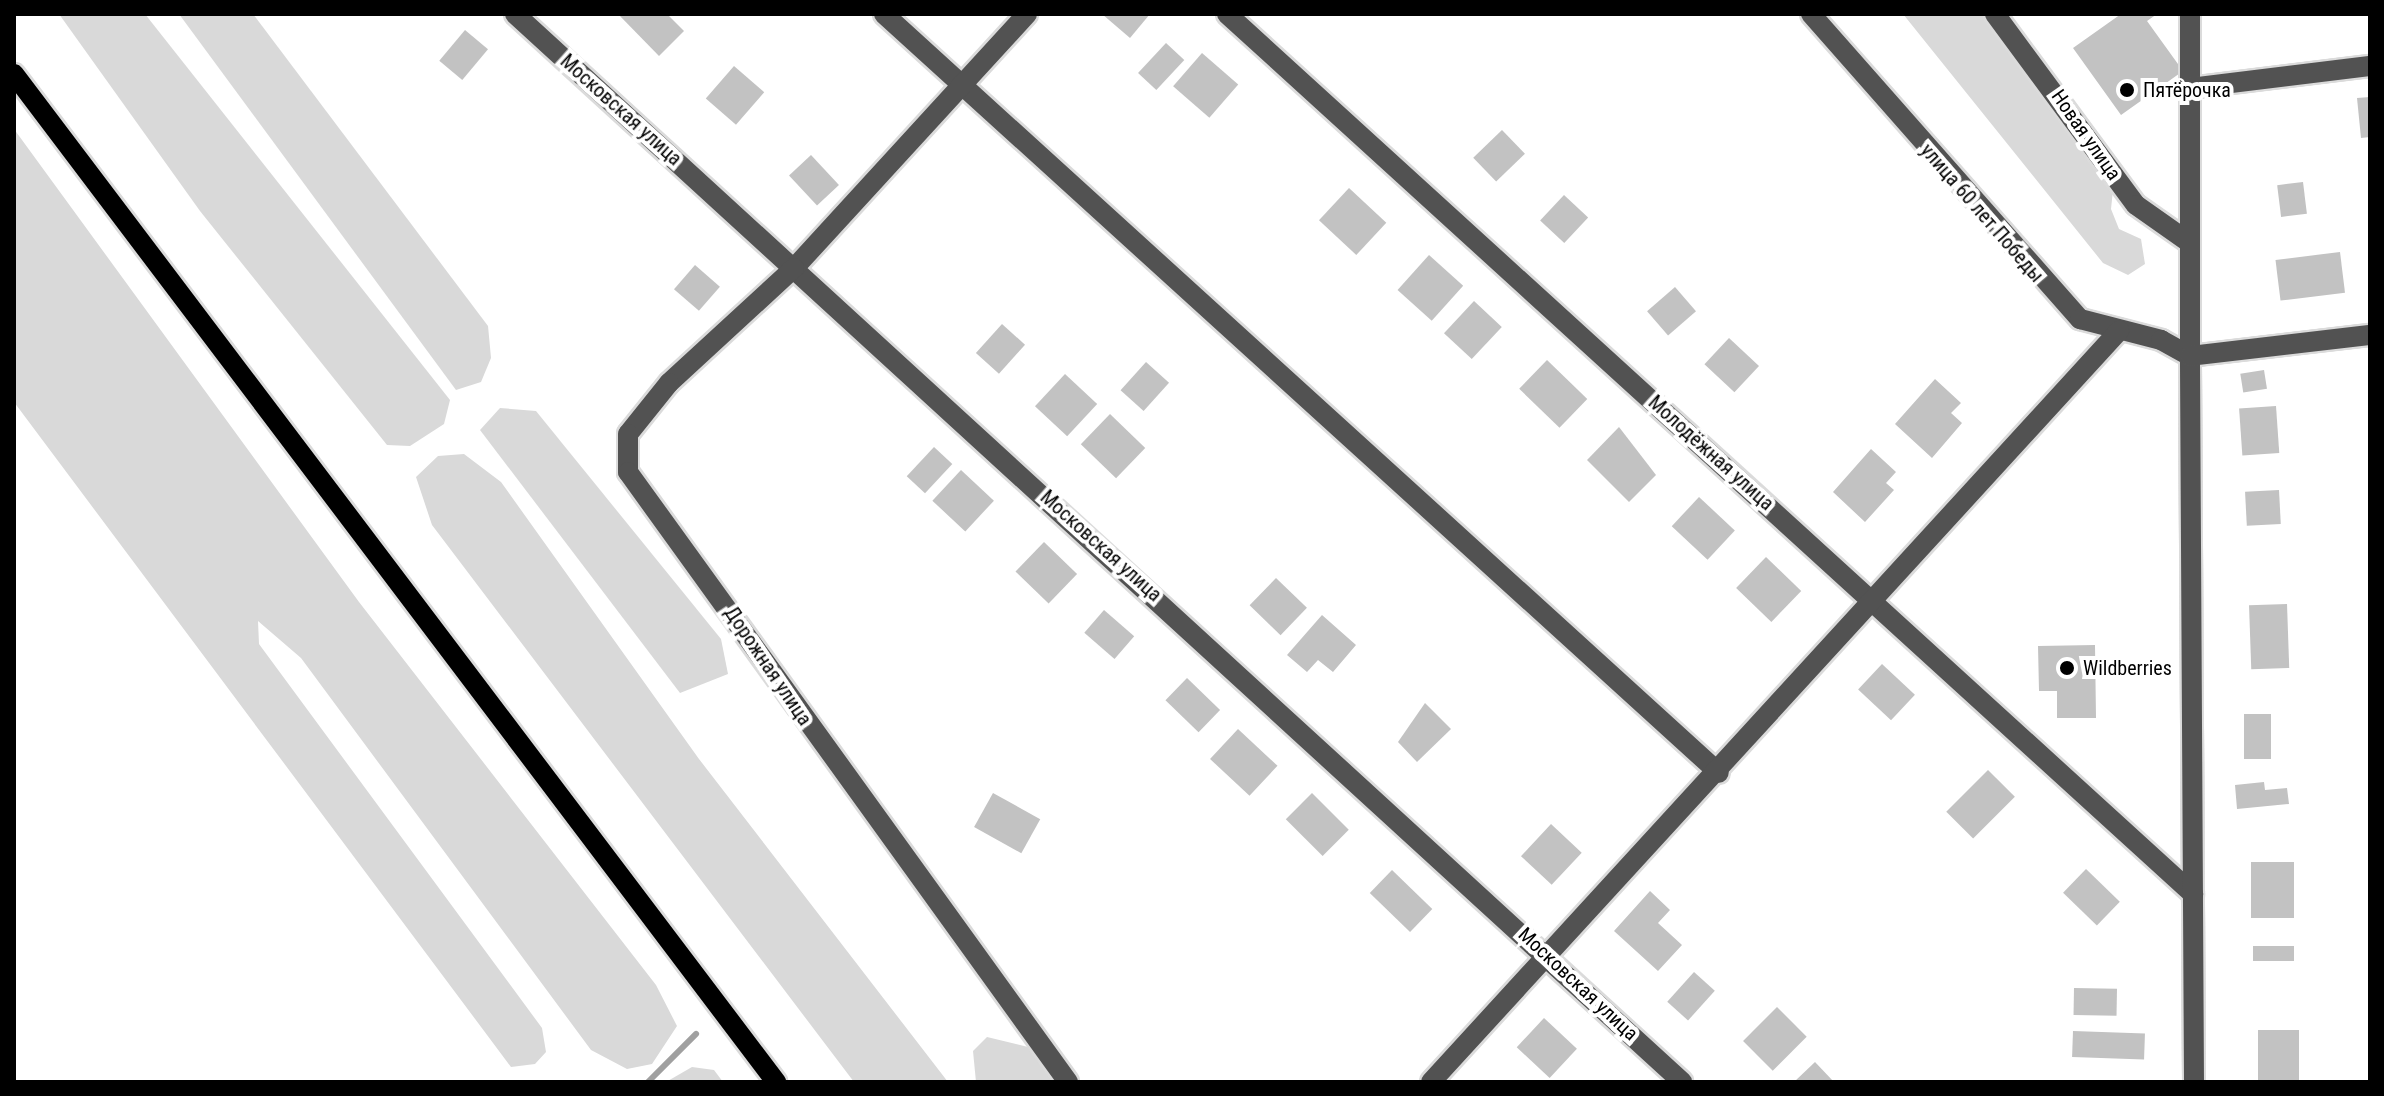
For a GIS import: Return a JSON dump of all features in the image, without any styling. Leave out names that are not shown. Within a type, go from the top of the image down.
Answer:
[{"type":"main road","points":[[14,74],[776,1082]]},
{"type":"street","name":"Московская улица","points":[[515,14],[1548,955],[1682,1082]]},
{"type":"street","points":[[884,14],[966,86],[1321,418],[1719,773]]},
{"type":"street","name":"Дорожная улица","points":[[1027,14],[966,86],[794,268],[669,383],[628,434],[628,472],[1068,1082]]},
{"type":"street","name":"Молодёжная улица","points":[[1227,14],[2193,894]]},
{"type":"street","name":"улица 60 лет Победы","points":[[1811,14],[2045,287],[2080,319],[2161,340],[2190,356]]},
{"type":"street","name":"Новая улица","points":[[1995,14],[2136,205],[2190,243]]},
{"type":"street","points":[[2190,14],[2194,1082]]},
{"type":"street","points":[[2190,88],[2370,66]]},
{"type":"street","points":[[1431,1082],[1877,603],[2119,331]]},
{"type":"street","points":[[2190,356],[2370,335]]},
{"type":"shaded area","points":[[59,14],[145,14],[450,400],[444,424],[410,446],[387,445],[200,211]]},
{"type":"shaded area","points":[[179,14],[253,14],[488,326],[491,358],[481,382],[456,390]]},
{"type":"shaded area","points":[[1903,14],[1984,14],[2114,181],[2111,209],[2119,229],[2141,239],[2145,264],[2128,275],[2103,263]]},
{"type":"shaded area","points":[[14,129],[359,602],[656,985],[677,1026],[652,1064],[627,1069],[591,1050],[301,658],[258,621],[259,644],[542,1028],[546,1052],[535,1064],[511,1067],[14,402]]},
{"type":"shaded area","points":[[500,408],[536,411],[721,639],[728,674],[680,693],[480,430]]},
{"type":"shaded area","points":[[464,454],[501,482],[699,759],[948,1082],[854,1082],[432,525],[416,477],[438,456]]},
{"type":"shaded area","points":[[987,1037],[1032,1048],[1058,1082],[976,1082],[973,1051]]},
{"type":"shaded area","points":[[692,1067],[714,1070],[723,1082],[666,1082]]},
{"type":"building","points":[[618,14],[667,14],[684,31],[659,56]]},
{"type":"building","points":[[1102,14],[1150,14],[1130,38]]},
{"type":"building","points":[[2121,14],[2157,14],[2147,21],[2183,71],[2121,115],[2073,48]]},
{"type":"building","points":[[465,30],[488,49],[462,80],[439,61]]},
{"type":"building","points":[[1166,43],[1184,60],[1156,90],[1138,73]]},
{"type":"building","points":[[1202,53],[1238,84],[1209,118],[1173,86]]},
{"type":"building","points":[[734,66],[764,92],[736,125],[706,98]]},
{"type":"building","points":[[2370,97],[2370,137],[2361,138],[2357,98]]},
{"type":"building","points":[[1502,130],[1525,154],[1496,182],[1473,158]]},
{"type":"building","points":[[811,155],[839,185],[817,205],[789,175]]},
{"type":"building","points":[[2303,182],[2307,214],[2281,217],[2277,185]]},
{"type":"building","points":[[1349,188],[1386,223],[1356,255],[1319,220]]},
{"type":"building","points":[[1564,195],[1588,218],[1564,243],[1540,221]]},
{"type":"building","points":[[2340,252],[2345,293],[2280,301],[2275,260]]},
{"type":"building","points":[[1429,255],[1463,286],[1432,321],[1398,290]]},
{"type":"building","points":[[695,265],[720,287],[699,311],[674,289]]},
{"type":"building","points":[[1675,287],[1696,311],[1668,335],[1647,311]]},
{"type":"building","points":[[1474,301],[1502,327],[1472,359],[1444,333]]},
{"type":"building","points":[[1002,324],[1025,345],[999,374],[976,353]]},
{"type":"building","points":[[1729,338],[1759,366],[1734,392],[1704,364]]},
{"type":"building","points":[[1547,360],[1587,399],[1559,428],[1519,389]]},
{"type":"building","points":[[1146,362],[1169,383],[1144,411],[1121,390]]},
{"type":"building","points":[[2264,370],[2267,389],[2243,393],[2240,374]]},
{"type":"building","points":[[1065,374],[1097,404],[1067,436],[1035,406]]},
{"type":"building","points":[[1935,379],[1961,403],[1951,413],[1962,423],[1932,458],[1895,424]]},
{"type":"building","points":[[2276,406],[2279,453],[2242,455],[2239,409]]},
{"type":"building","points":[[1110,414],[1145,448],[1116,478],[1081,444]]},
{"type":"building","points":[[1619,427],[1656,475],[1629,502],[1587,460]]},
{"type":"building","points":[[934,447],[952,464],[925,493],[907,476]]},
{"type":"building","points":[[1871,449],[1896,472],[1886,483],[1894,490],[1865,522],[1833,492]]},
{"type":"building","points":[[961,470],[994,501],[965,531],[932,501]]},
{"type":"building","points":[[2279,490],[2281,524],[2247,526],[2245,492]]},
{"type":"building","points":[[1699,497],[1735,530],[1708,560],[1672,526]]},
{"type":"building","points":[[1044,542],[1077,574],[1049,603],[1016,571]]},
{"type":"building","points":[[1766,557],[1801,591],[1771,622],[1736,588]]},
{"type":"building","points":[[1276,578],[1307,608],[1281,635],[1250,605]]},
{"type":"building","points":[[2287,604],[2289,668],[2251,669],[2249,605]]},
{"type":"building","points":[[1104,610],[1134,636],[1115,659],[1084,633]]},
{"type":"building","points":[[1322,615],[1356,645],[1333,672],[1318,660],[1307,672],[1287,655]]},
{"type":"building","name":"Wildberries","points":[[2095,645],[2096,718],[2057,718],[2057,691],[2039,691],[2038,646]]},
{"type":"building","points":[[1882,664],[1915,695],[1891,720],[1858,690]]},
{"type":"building","points":[[1187,678],[1220,710],[1199,732],[1165,700]]},
{"type":"building","points":[[1425,703],[1451,729],[1417,762],[1398,742]]},
{"type":"building","points":[[2244,714],[2271,714],[2271,759],[2244,759]]},
{"type":"building","points":[[1238,729],[1277,766],[1250,796],[1210,759]]},
{"type":"building","points":[[1988,770],[2015,797],[1973,839],[1946,812]]},
{"type":"building","points":[[2264,782],[2265,790],[2287,788],[2289,804],[2237,809],[2235,785]]},
{"type":"building","points":[[993,793],[1040,819],[1021,853],[974,827]]},
{"type":"building","points":[[1312,793],[1349,830],[1323,856],[1286,819]]},
{"type":"building","points":[[1551,824],[1582,853],[1552,885],[1521,856]]},
{"type":"building","points":[[2251,862],[2294,862],[2294,918],[2251,918]]},
{"type":"building","points":[[2086,869],[2120,902],[2097,925],[2063,893]]},
{"type":"building","points":[[1392,870],[1432,909],[1410,932],[1370,893]]},
{"type":"building","points":[[1650,891],[1670,910],[1658,923],[1682,945],[1658,971],[1614,931]]},
{"type":"building","points":[[2253,946],[2294,946],[2294,961],[2253,961]]},
{"type":"building","points":[[1694,972],[1715,991],[1688,1020],[1667,1002]]},
{"type":"building","points":[[2074,988],[2117,989],[2117,1016],[2074,1015]]},
{"type":"building","points":[[1777,1007],[1807,1037],[1773,1071],[1743,1041]]},
{"type":"building","points":[[1544,1018],[1577,1049],[1550,1078],[1517,1047]]},
{"type":"building","points":[[2258,1030],[2299,1030],[2299,1082],[2258,1082]]},
{"type":"building","points":[[2073,1031],[2145,1034],[2144,1059],[2072,1057]]},
{"type":"building","points":[[1815,1062],[1834,1082],[1794,1082]]},
{"type":"waterway","points":[[648,1082],[696,1034]]},
{"type":"place","name":"Пятёрочка","points":[[2127,90]]},
{"type":"place","name":"Wildberries","points":[[2067,668]]}]
